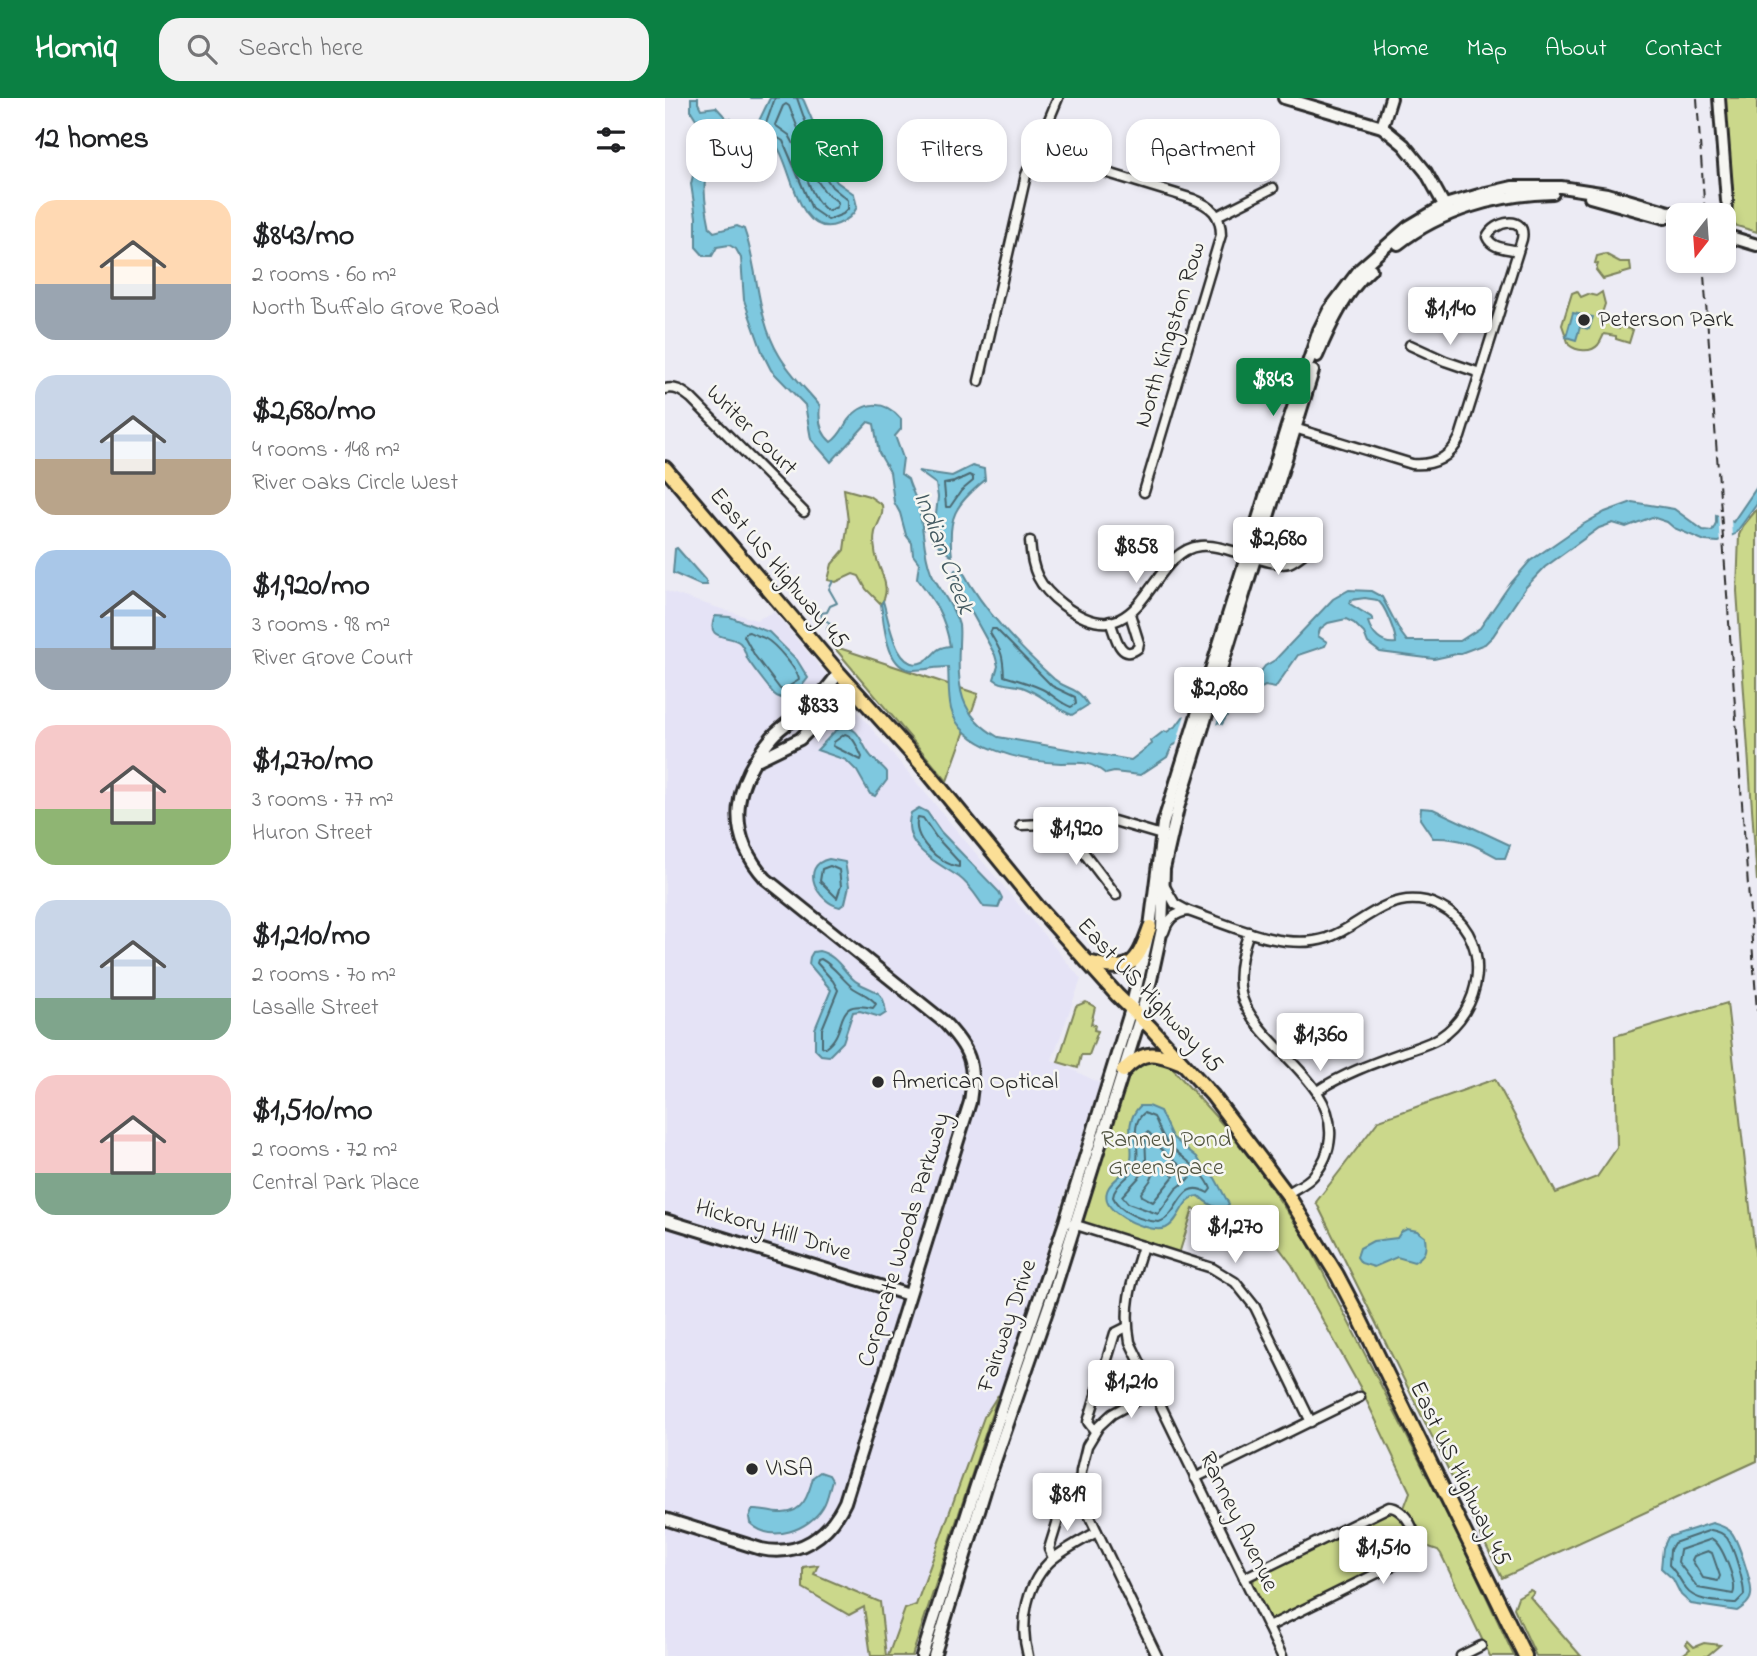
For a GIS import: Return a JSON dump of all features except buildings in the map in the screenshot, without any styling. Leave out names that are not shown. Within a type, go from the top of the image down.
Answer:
[{"type":"main road","points":[[1284,98],[1382,127],[1404,145],[1426,172],[1447,210]]},
{"type":"main road","points":[[1382,127],[1391,98]]},
{"type":"main road","points":[[1719,98],[1727,201]]},
{"type":"main road","points":[[1135,1013],[1166,837],[1192,743],[1319,330],[1345,286],[1386,244],[1425,215],[1447,210],[1486,192],[1512,187],[1607,194],[1666,211]]},
{"type":"main road","points":[[1577,192],[1666,218]]},
{"type":"main road","points":[[1736,234],[1757,238]]},
{"type":"main road","points":[[1736,236],[1757,245]]},
{"type":"main road","name":"East US Highway 45","points":[[665,468],[839,673],[921,764],[1087,962],[1212,1094],[1287,1194],[1337,1275],[1358,1315],[1525,1656]]},
{"type":"main road","name":"Corporate Woods Parkway","points":[[665,1519],[768,1550],[805,1546],[827,1531],[839,1515],[970,1102],[974,1079],[969,1058],[959,1037],[943,1021],[766,879],[745,849],[740,835],[738,810],[742,789],[757,760],[773,737],[813,704],[839,673]]},
{"type":"main road","points":[[757,760],[800,739],[852,688]]},
{"type":"main road","points":[[1135,1013],[1154,967],[1163,917],[1166,837]]},
{"type":"main road","points":[[1087,962],[1122,968],[1133,961],[1142,948],[1150,927]]},
{"type":"main road","name":"Fairway Drive","points":[[922,1656],[976,1486],[1123,1071],[1135,1013]]},
{"type":"main road","name":"Fairway Drive","points":[[933,1656],[1135,1013]]},
{"type":"main road","points":[[1123,1071],[1132,1061],[1145,1054],[1164,1056],[1184,1063]]},
{"type":"main road","name":"Hickory Hill Drive","points":[[665,1220],[909,1295]]},
{"type":"street","points":[[1049,119],[1058,98]]},
{"type":"street","name":"North Kingston Row","points":[[1112,174],[1207,205],[1217,216],[1221,235],[1143,492]]},
{"type":"street","points":[[979,381],[1024,182]]},
{"type":"street","points":[[1217,216],[1273,188]]},
{"type":"street","points":[[1291,427],[1412,464],[1431,464],[1450,454],[1457,445],[1524,232],[1517,222],[1494,226],[1489,232],[1487,237],[1490,243],[1518,251]]},
{"type":"street","points":[[1410,345],[1481,373]]},
{"type":"street","name":"Writer Court","points":[[665,389],[671,387],[680,390],[691,398],[804,512]]},
{"type":"street","points":[[1030,541],[1032,566],[1036,575],[1059,601],[1074,613],[1091,620],[1110,621],[1130,614],[1181,552],[1199,546],[1224,547],[1279,563],[1289,563],[1303,554]]},
{"type":"street","points":[[1110,621],[1119,647],[1127,653],[1136,651],[1139,643],[1130,614]]},
{"type":"street","points":[[1021,825],[1123,822],[1166,837]]},
{"type":"street","points":[[1080,823],[1081,849],[1116,895]]},
{"type":"street","points":[[1163,881],[1175,904],[1188,911],[1249,932],[1300,943],[1328,937],[1384,905],[1419,900],[1438,906],[1467,930],[1477,952],[1479,971],[1474,991],[1457,1024],[1438,1039],[1355,1070],[1317,1091]]},
{"type":"street","points":[[1154,967],[1160,957],[1168,922],[1174,916],[1188,911]]},
{"type":"street","points":[[1249,932],[1239,982],[1244,1003],[1255,1021],[1317,1091],[1329,1117],[1327,1153],[1314,1175],[1287,1194]]},
{"type":"street","points":[[1070,1223],[1212,1268],[1235,1282],[1255,1307],[1311,1422]]},
{"type":"street","name":"Ranney Avenue","points":[[1143,1246],[1129,1291],[1127,1327],[1133,1351],[1282,1656]]},
{"type":"street","points":[[1095,1431],[1088,1422],[1115,1334],[1127,1327]]},
{"type":"street","points":[[1152,1392],[1112,1414],[1095,1431],[1087,1446],[1080,1480],[1084,1503],[1157,1656]]},
{"type":"street","points":[[1195,1478],[1360,1397]]},
{"type":"street","points":[[1053,1559],[1049,1549],[1067,1491],[1080,1480]]},
{"type":"street","points":[[1244,1578],[1388,1507],[1399,1508],[1403,1512],[1417,1540],[1415,1552],[1410,1557],[1268,1627]]},
{"type":"street","points":[[1028,1656],[1023,1626],[1028,1599],[1043,1571],[1053,1559],[1097,1532]]},
{"type":"street","points":[[1461,1656],[1481,1646]]},
{"type":"shaded area","points":[[665,591],[756,620],[774,612],[1081,979],[1052,1060],[1100,1083],[916,1656],[665,1656]]},
{"type":"green space","points":[[1724,98],[1757,98],[1757,232],[1736,225],[1736,203],[1732,203]]},
{"type":"green space","points":[[1605,254],[1620,262],[1630,262],[1631,271],[1603,279],[1596,270],[1598,264],[1595,263],[1597,256]]},
{"type":"green space","name":"Peterson Park","points":[[1577,291],[1581,297],[1588,294],[1596,296],[1602,292],[1605,304],[1600,319],[1611,322],[1613,327],[1619,329],[1620,326],[1633,330],[1629,343],[1616,339],[1616,336],[1604,334],[1595,348],[1579,350],[1569,345],[1562,325],[1572,293]]},
{"type":"green space","points":[[844,489],[869,496],[882,505],[874,541],[886,590],[881,604],[866,589],[859,576],[853,574],[836,582],[828,580],[832,564],[844,550],[848,521]]},
{"type":"green space","points":[[1757,509],[1757,881],[1737,591],[1739,535]]},
{"type":"green space","points":[[833,646],[978,694],[947,781]]},
{"type":"green space","points":[[1086,1002],[1095,1007],[1091,1024],[1095,1025],[1094,1030],[1098,1031],[1089,1055],[1081,1055],[1078,1068],[1058,1062],[1076,1006]]},
{"type":"green space","points":[[1727,1003],[1757,1270],[1757,1461],[1502,1578],[1316,1202],[1379,1120],[1495,1079],[1556,1193],[1597,1177],[1617,1148],[1615,1036]]},
{"type":"green space","name":"Ranney Pond Greenspace","points":[[1151,1059],[1173,1069],[1224,1126],[1257,1167],[1307,1241],[1459,1538],[1514,1656],[1490,1656],[1441,1554],[1438,1550],[1423,1545],[1404,1508],[1410,1492],[1360,1387],[1292,1265],[1274,1241],[1250,1226],[1193,1209],[1179,1254],[1082,1222],[1081,1216],[1130,1072],[1141,1062]]},
{"type":"green space","points":[[998,1395],[912,1656],[888,1656],[905,1609],[916,1605],[984,1417]]},
{"type":"green space","points":[[1389,1512],[1395,1512],[1406,1525],[1411,1536],[1412,1553],[1270,1620],[1253,1585],[1254,1578]]},
{"type":"green space","points":[[818,1565],[814,1574],[880,1602],[886,1656],[871,1656],[864,1607],[849,1615],[803,1588],[803,1567]]},
{"type":"green space","points":[[1530,1590],[1534,1592],[1530,1597],[1581,1656],[1536,1656],[1514,1608],[1518,1597]]},
{"type":"green space","points":[[1688,1641],[1694,1647],[1704,1643],[1720,1645],[1707,1656],[1681,1656],[1690,1649],[1686,1644]]},
{"type":"water","name":"Indian Creek","points":[[691,98],[698,98],[701,109],[716,107],[726,118],[731,119],[713,118],[696,119],[691,111]]},
{"type":"water","points":[[770,98],[802,98],[804,101],[812,119],[791,119],[791,179],[777,147],[777,119],[760,119]]},
{"type":"water","name":"Indian Creek","points":[[705,182],[707,213],[710,228],[714,232],[737,226],[744,229],[766,325],[788,369],[820,406],[820,422],[824,435],[831,442],[854,413],[868,406],[888,408],[901,419],[901,429],[895,436],[903,458],[901,474],[908,479],[918,505],[931,572],[954,611],[959,625],[959,674],[963,699],[975,719],[998,737],[1131,760],[1164,731],[1167,732],[1177,725],[1183,717],[1233,692],[1235,687],[1259,674],[1333,599],[1349,590],[1371,591],[1382,597],[1407,641],[1460,641],[1480,628],[1530,561],[1605,512],[1632,502],[1674,509],[1703,530],[1712,531],[1716,515],[1733,522],[1757,487],[1757,504],[1735,534],[1718,542],[1705,541],[1652,517],[1626,527],[1613,523],[1599,528],[1545,567],[1526,587],[1485,644],[1461,653],[1434,659],[1380,652],[1368,643],[1364,633],[1354,623],[1346,619],[1328,623],[1320,629],[1318,636],[1327,642],[1325,646],[1298,655],[1275,688],[1265,686],[1259,689],[1249,705],[1228,714],[1222,724],[1219,722],[1172,746],[1167,757],[1140,775],[1114,772],[1106,774],[1085,763],[1047,762],[1013,756],[981,743],[957,723],[950,704],[948,667],[914,670],[897,663],[892,655],[885,634],[881,604],[883,601],[895,643],[906,660],[914,664],[923,662],[940,648],[950,646],[938,610],[917,578],[919,563],[913,555],[912,543],[906,535],[894,502],[890,472],[879,453],[874,424],[868,422],[831,462],[811,439],[805,405],[771,370],[763,354],[744,300],[741,258],[736,249],[729,245],[717,247],[712,256],[704,256],[696,247],[696,217],[691,184]],"holes":[[[1351,600],[1377,600],[1392,627],[1396,643],[1378,638],[1368,622],[1373,620],[1371,617],[1350,604]]]},
{"type":"water","points":[[792,182],[837,182],[854,194],[857,207],[844,221],[825,226],[814,222],[799,200]]},
{"type":"water","points":[[1573,313],[1593,317],[1589,329],[1580,327],[1576,340],[1566,337]]},
{"type":"water","points":[[972,466],[984,469],[985,480],[966,497],[955,513],[951,532],[952,557],[933,540],[938,497],[936,484],[918,471],[952,476]]},
{"type":"water","points":[[677,548],[707,585],[700,585],[673,573]]},
{"type":"water","points":[[955,570],[962,570],[992,615],[1028,655],[1059,683],[1079,694],[1088,705],[1072,715],[1029,690],[994,679],[998,666],[995,655],[956,584],[953,574]]},
{"type":"water","points":[[715,616],[730,617],[769,632],[797,660],[808,678],[801,687],[784,699],[776,696],[749,661],[740,643],[715,634]]},
{"type":"water","points":[[843,727],[857,733],[870,755],[887,772],[887,780],[875,796],[870,794],[857,771],[846,760],[817,750],[835,731]]},
{"type":"water","points":[[919,808],[927,812],[941,832],[999,892],[1002,898],[998,908],[984,907],[963,880],[931,859],[916,844],[909,825],[911,813]]},
{"type":"water","points":[[1421,808],[1433,809],[1510,845],[1505,858],[1499,858],[1460,840],[1433,838],[1420,819]]},
{"type":"water","points":[[829,859],[845,862],[849,886],[845,903],[840,907],[825,899],[813,876],[820,863]]},
{"type":"water","points":[[819,951],[834,959],[856,981],[880,995],[886,1013],[880,1017],[860,1011],[853,1012],[843,1042],[829,1056],[821,1055],[815,1049],[815,1029],[831,990],[809,964],[813,952]]},
{"type":"water","points":[[1140,1106],[1160,1111],[1172,1137],[1197,1157],[1215,1178],[1229,1204],[1224,1209],[1210,1205],[1199,1196],[1193,1197],[1171,1225],[1160,1229],[1142,1226],[1124,1218],[1110,1207],[1107,1191],[1130,1164],[1131,1123]]},
{"type":"water","points":[[1407,1229],[1417,1231],[1425,1237],[1424,1252],[1414,1262],[1397,1257],[1374,1267],[1361,1263],[1357,1257],[1360,1248],[1373,1241],[1397,1238]]},
{"type":"water","points":[[820,1472],[829,1475],[832,1480],[823,1507],[809,1522],[790,1532],[779,1533],[769,1533],[750,1523],[752,1510],[781,1513],[800,1507],[813,1477]]},
{"type":"water","points":[[1712,1523],[1731,1532],[1747,1573],[1750,1598],[1737,1611],[1691,1604],[1681,1595],[1673,1579],[1661,1568],[1663,1548],[1668,1537]]},
{"type":"pier","points":[[1718,512],[1731,518],[1732,539],[1720,545]]},
{"type":"pier","points":[[1227,689],[1215,728],[1175,749],[1186,711]]},
{"type":"waterway","points":[[751,98],[761,98]]},
{"type":"waterway","points":[[827,629],[830,623],[822,618],[821,613],[827,612],[830,606],[837,603],[829,589],[833,581]]},
{"type":"railway","points":[[1697,98],[1704,203]]},
{"type":"railway","points":[[1704,273],[1757,1011]]},
{"type":"place","name":"Peterson Park","points":[[1584,320]]},
{"type":"place","name":"American Optical","points":[[878,1082]]},
{"type":"place","name":"VISA","points":[[752,1469]]}]
